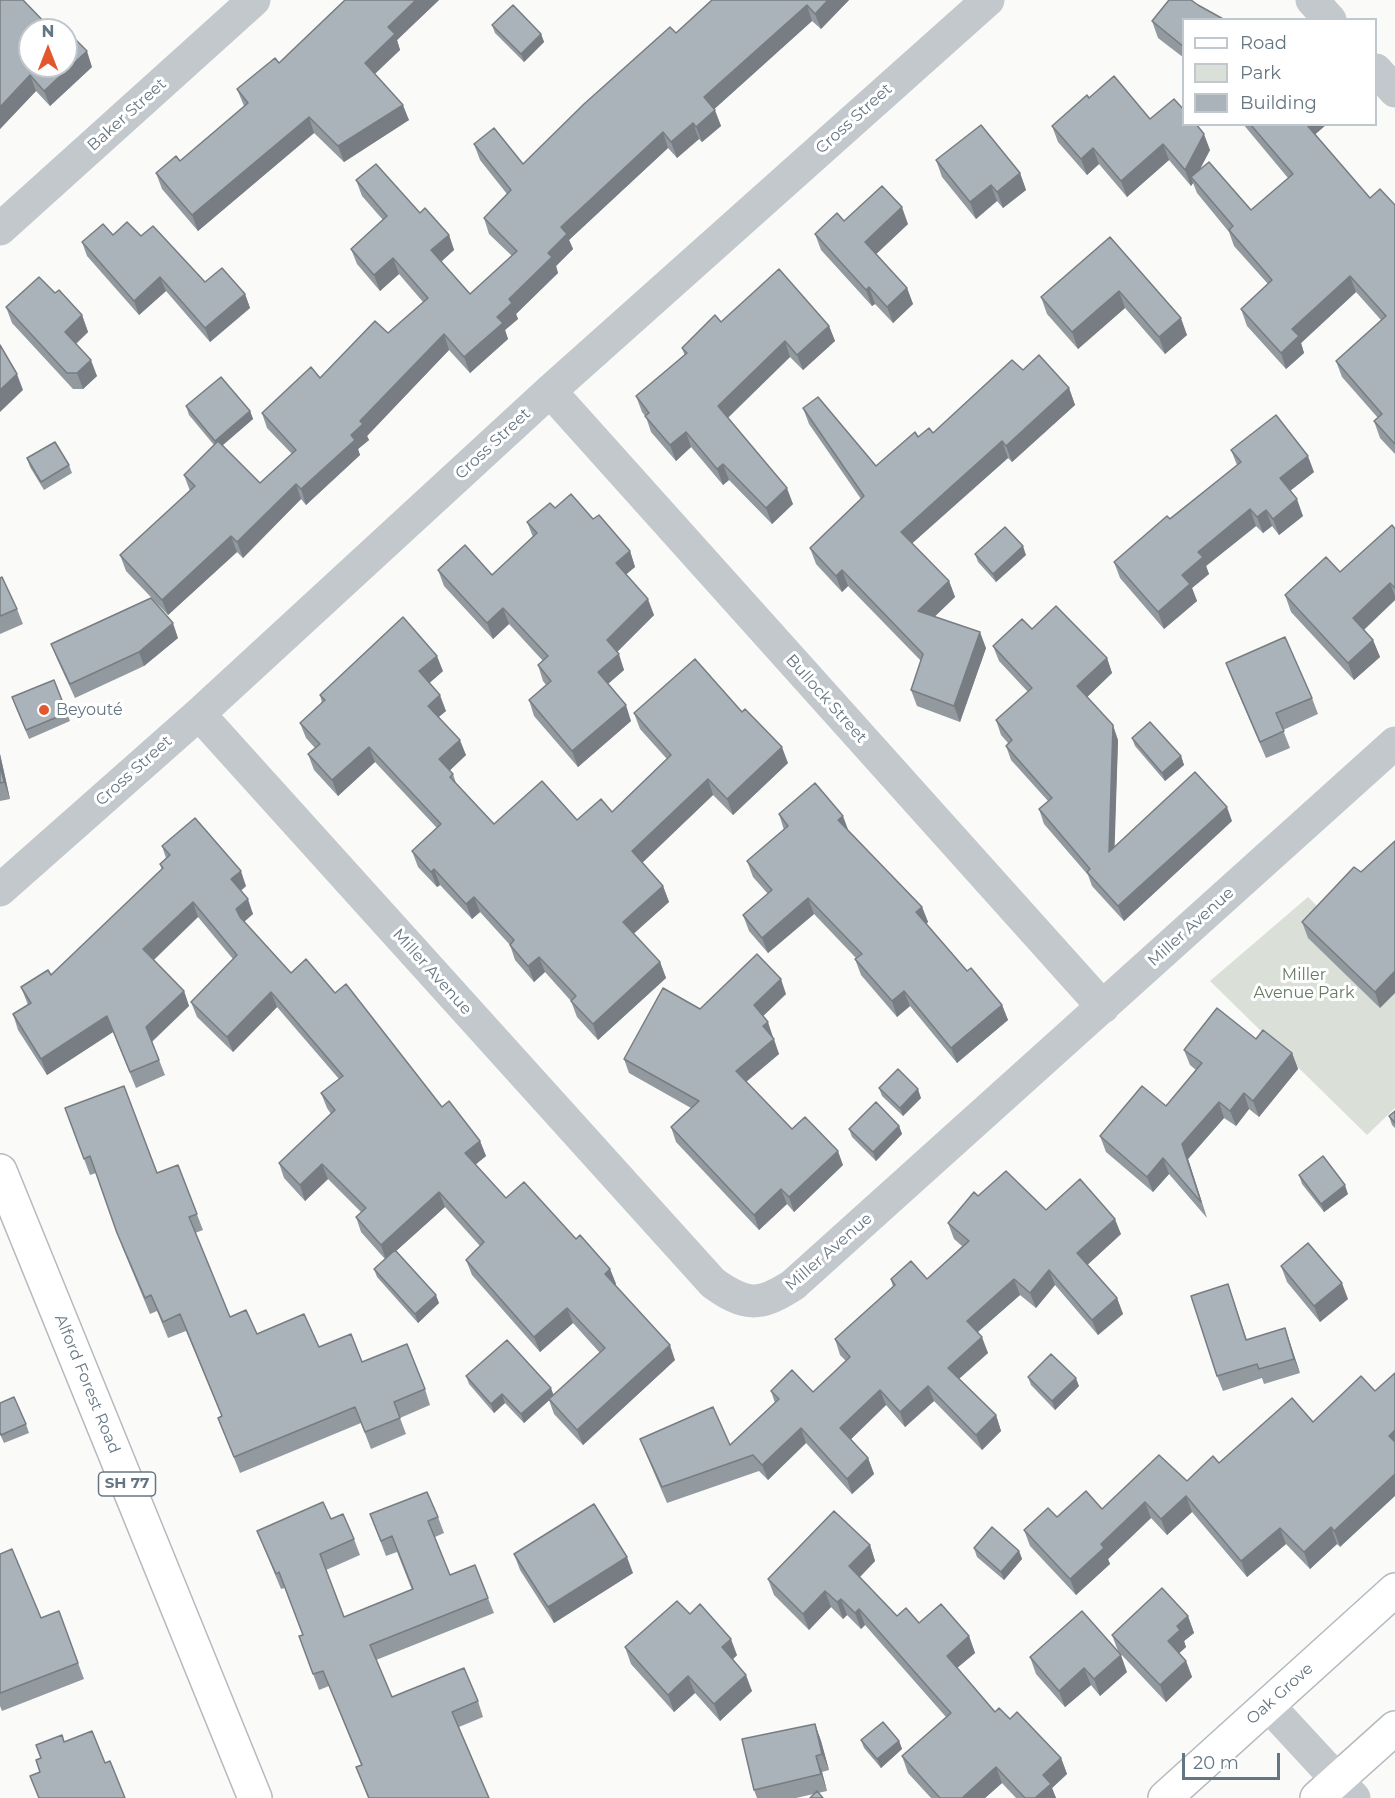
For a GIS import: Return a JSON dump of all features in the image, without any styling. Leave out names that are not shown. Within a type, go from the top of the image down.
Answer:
[{"type":"main road","name":"Alford Forest Road","points":[[0,1171],[255,1798]]},
{"type":"main road","name":"Oak Grove","points":[[1166,1798],[1395,1590]]},
{"type":"main road","points":[[1336,1792],[1395,1728]]},
{"type":"street","name":"Baker Street","points":[[0,229],[254,0]]},
{"type":"street","name":"Cross Street","points":[[0,890],[199,714],[550,391],[988,0]]},
{"type":"street","points":[[1312,0],[1328,18]]},
{"type":"street","points":[[1377,71],[1395,91]]},
{"type":"street","name":"Bullock Street","points":[[550,391],[1103,1007]]},
{"type":"street","name":"Miller Avenue","points":[[199,714],[713,1283],[734,1298],[755,1303],[777,1296],[793,1286],[1395,743]]},
{"type":"street","points":[[1268,1705],[1336,1792]]},
{"type":"green space","name":"Miller Avenue Park","points":[[1308,897],[1395,984],[1395,1108],[1367,1135],[1210,981]]},
{"type":"building","points":[[0,0],[23,0],[40,18],[18,18],[18,78],[27,78],[0,107]]},
{"type":"building","points":[[345,0],[416,0],[388,27],[395,34],[365,63],[403,105],[338,146],[309,117],[192,215],[156,173],[176,156],[180,161],[248,103],[237,89],[275,58],[279,63]]},
{"type":"building","points":[[712,0],[828,0],[815,14],[807,5],[704,97],[715,110],[696,127],[693,123],[671,142],[663,132],[561,227],[567,234],[548,253],[552,257],[509,299],[512,303],[497,317],[503,323],[464,357],[444,334],[360,421],[363,424],[351,435],[355,440],[301,489],[296,484],[237,542],[231,536],[162,600],[120,555],[195,486],[184,475],[218,441],[260,483],[296,450],[262,413],[311,367],[320,378],[375,321],[388,333],[428,298],[393,258],[374,275],[351,249],[387,216],[356,180],[376,164],[420,213],[425,208],[449,235],[431,250],[470,294],[517,251],[484,218],[511,190],[474,144],[494,128],[523,164],[584,104],[670,27],[676,33]]},
{"type":"building","points":[[1169,0],[1191,0],[1221,18],[1182,18],[1182,45],[1152,21]]},
{"type":"building","points":[[513,5],[541,34],[521,54],[492,25]]},
{"type":"building","points":[[78,42],[87,51],[78,59]]},
{"type":"building","points":[[1114,76],[1150,119],[1174,99],[1182,108],[1182,126],[1198,126],[1204,134],[1185,170],[1163,144],[1121,181],[1093,148],[1081,159],[1052,126],[1087,95],[1089,98]]},
{"type":"building","points":[[33,78],[58,78],[44,91]]},
{"type":"building","points":[[981,125],[1020,173],[997,192],[991,185],[970,202],[936,160]]},
{"type":"building","points":[[1252,126],[1308,126],[1370,198],[1380,189],[1395,205],[1395,444],[1374,421],[1382,414],[1336,361],[1386,316],[1350,276],[1292,329],[1299,336],[1281,353],[1241,309],[1272,280],[1229,230],[1233,226],[1191,177],[1209,162],[1251,210],[1293,174]]},
{"type":"building","points":[[882,186],[902,207],[865,242],[907,288],[887,307],[869,287],[866,290],[815,234],[837,213],[844,221]]},
{"type":"building","points":[[127,222],[141,236],[153,226],[205,282],[222,268],[245,294],[205,328],[160,277],[134,301],[82,242],[103,224],[113,235]]},
{"type":"building","points":[[1110,237],[1181,318],[1159,337],[1119,291],[1072,332],[1041,297]]},
{"type":"building","points":[[779,269],[829,326],[797,355],[785,341],[718,406],[787,488],[766,508],[723,464],[717,469],[686,432],[670,445],[645,416],[649,413],[636,396],[687,353],[682,348],[715,315],[721,322]]},
{"type":"building","points":[[39,277],[55,293],[59,290],[82,315],[65,332],[91,360],[77,373],[67,373],[6,307]]},
{"type":"building","points":[[0,345],[17,374],[0,390]]},
{"type":"building","points":[[1039,355],[1069,388],[1006,446],[1002,441],[901,532],[949,581],[918,611],[980,632],[954,706],[911,690],[923,654],[842,570],[836,576],[810,548],[864,496],[803,408],[818,397],[876,466],[915,432],[918,437],[929,428],[933,433],[1012,360],[1023,370]]},
{"type":"building","points":[[221,377],[250,411],[215,441],[186,406]]},
{"type":"building","points":[[1276,415],[1308,456],[1280,478],[1297,499],[1273,519],[1266,510],[1257,517],[1250,509],[1198,552],[1203,557],[1182,575],[1190,584],[1158,612],[1114,562],[1167,516],[1170,519],[1241,462],[1231,450]]},
{"type":"building","points":[[55,442],[69,465],[41,482],[27,458]]},
{"type":"building","points":[[571,494],[593,519],[599,515],[630,551],[616,563],[648,599],[607,640],[619,654],[598,672],[626,705],[572,751],[529,700],[551,681],[538,665],[548,656],[503,608],[487,623],[438,570],[465,545],[492,575],[537,533],[527,522],[550,503],[555,508]]},
{"type":"building","points":[[1392,525],[1395,529],[1395,588],[1390,583],[1353,618],[1373,640],[1348,663],[1285,595],[1326,557],[1340,572]]},
{"type":"building","points":[[1005,527],[1023,546],[993,574],[975,554]]},
{"type":"building","points":[[2,577],[17,609],[0,616],[0,578]]},
{"type":"building","points":[[151,598],[173,623],[139,652],[70,684],[51,644]]},
{"type":"building","points":[[1056,606],[1107,658],[1077,686],[1113,725],[1109,852],[1195,772],[1227,807],[1118,906],[1087,872],[1090,869],[1039,809],[1052,798],[1006,746],[1012,740],[996,720],[1032,688],[993,646],[1022,619],[1032,629]]},
{"type":"building","points":[[403,617],[437,656],[419,671],[440,695],[428,706],[460,740],[439,759],[453,774],[450,777],[494,824],[542,781],[577,820],[601,799],[612,812],[671,755],[634,713],[695,659],[742,712],[745,709],[782,747],[727,799],[708,779],[632,851],[663,886],[623,922],[660,962],[593,1024],[571,1001],[576,996],[539,957],[528,966],[510,945],[514,940],[474,897],[466,904],[434,869],[431,872],[412,851],[441,824],[369,747],[332,780],[308,754],[320,744],[300,723],[325,700],[320,695]]},
{"type":"building","points":[[1285,637],[1312,698],[1276,713],[1284,731],[1260,742],[1226,663]]},
{"type":"building","points":[[54,680],[67,713],[26,730],[12,697]]},
{"type":"building","points":[[1150,722],[1181,756],[1162,773],[1132,738]]},
{"type":"building","points":[[0,765],[4,782],[0,783]]},
{"type":"building","points":[[815,783],[843,816],[838,820],[922,907],[916,912],[967,971],[971,968],[1002,1005],[951,1048],[904,991],[892,1001],[855,959],[862,954],[808,898],[762,938],[743,915],[772,890],[747,861],[788,826],[779,814]]},
{"type":"building","points":[[195,818],[241,871],[231,879],[248,899],[236,909],[240,917],[291,973],[306,959],[335,993],[346,984],[442,1107],[449,1101],[480,1141],[465,1153],[506,1198],[524,1182],[576,1239],[580,1235],[610,1269],[605,1274],[670,1345],[577,1430],[549,1399],[605,1348],[567,1308],[534,1337],[466,1260],[484,1242],[439,1192],[381,1245],[356,1217],[366,1208],[322,1164],[300,1185],[279,1163],[335,1110],[321,1093],[343,1076],[271,992],[227,1037],[191,1002],[237,955],[193,902],[143,949],[184,991],[146,1027],[159,1060],[130,1072],[107,1016],[41,1059],[13,1014],[31,1003],[21,987],[48,970],[51,975],[163,868],[160,864],[170,855],[162,846]]},
{"type":"building","points":[[1395,841],[1395,971],[1375,992],[1302,922],[1354,867],[1361,872]]},
{"type":"building","points":[[757,954],[781,979],[754,1005],[768,1022],[763,1026],[774,1039],[736,1071],[792,1129],[805,1117],[838,1151],[789,1197],[781,1189],[754,1215],[671,1127],[699,1101],[624,1059],[663,988],[700,1009]]},
{"type":"building","points":[[1217,1008],[1256,1039],[1263,1030],[1292,1053],[1253,1101],[1244,1093],[1230,1111],[1219,1102],[1182,1144],[1201,1202],[1163,1158],[1147,1177],[1100,1136],[1142,1086],[1166,1106],[1202,1063],[1184,1050]]},
{"type":"building","points":[[898,1069],[918,1089],[900,1108],[879,1088]]},
{"type":"building","points":[[124,1086],[157,1173],[178,1165],[197,1214],[189,1217],[230,1317],[246,1310],[257,1334],[304,1314],[319,1347],[351,1334],[362,1362],[407,1344],[425,1389],[394,1402],[400,1418],[365,1432],[355,1407],[234,1457],[218,1418],[222,1416],[180,1314],[163,1322],[151,1295],[145,1298],[117,1233],[90,1156],[84,1159],[65,1108]]},
{"type":"building","points":[[876,1102],[899,1126],[873,1152],[849,1129]]},
{"type":"building","points":[[1395,1111],[1395,1123],[1389,1116]]},
{"type":"building","points":[[1323,1156],[1345,1185],[1321,1204],[1299,1175]]},
{"type":"building","points":[[1006,1171],[1046,1210],[1080,1179],[1115,1219],[1077,1253],[1117,1298],[1092,1320],[1049,1270],[1030,1293],[1014,1279],[967,1321],[982,1337],[948,1368],[996,1415],[976,1435],[928,1386],[900,1412],[880,1390],[840,1428],[868,1458],[847,1479],[801,1428],[762,1465],[753,1455],[662,1487],[640,1439],[713,1407],[730,1445],[779,1399],[771,1391],[792,1370],[813,1392],[850,1357],[835,1339],[895,1285],[891,1279],[911,1261],[927,1279],[969,1241],[948,1223],[974,1192],[978,1196]]},
{"type":"building","points":[[1308,1243],[1342,1283],[1314,1306],[1281,1266]]},
{"type":"building","points":[[395,1250],[436,1295],[415,1314],[374,1269]]},
{"type":"building","points":[[1228,1284],[1246,1340],[1285,1328],[1294,1359],[1259,1369],[1257,1364],[1217,1376],[1191,1296]]},
{"type":"building","points":[[507,1340],[551,1388],[521,1414],[502,1394],[491,1404],[466,1376]]},
{"type":"building","points":[[1051,1354],[1076,1378],[1052,1401],[1028,1377]]},
{"type":"building","points":[[1395,1373],[1395,1430],[1389,1436],[1395,1442],[1395,1474],[1334,1531],[1331,1527],[1304,1552],[1280,1528],[1241,1561],[1186,1496],[1161,1519],[1145,1502],[1101,1544],[1104,1548],[1070,1579],[1024,1530],[1048,1508],[1057,1517],[1086,1491],[1102,1509],[1159,1455],[1187,1481],[1213,1456],[1219,1463],[1292,1398],[1313,1422],[1361,1376],[1375,1391]]},
{"type":"building","points":[[14,1397],[26,1424],[1,1435],[0,1403]]},
{"type":"building","points":[[427,1492],[438,1517],[428,1521],[450,1575],[475,1565],[488,1598],[370,1645],[392,1697],[464,1668],[478,1701],[452,1712],[489,1798],[369,1798],[356,1767],[362,1765],[323,1671],[313,1674],[299,1636],[303,1635],[279,1572],[276,1574],[257,1531],[323,1502],[331,1519],[343,1514],[354,1539],[320,1554],[344,1617],[413,1589],[392,1536],[381,1541],[370,1514]]},
{"type":"building","points":[[594,1504],[627,1557],[548,1607],[514,1554]]},
{"type":"building","points":[[834,1511],[870,1545],[849,1566],[897,1616],[906,1608],[919,1623],[941,1604],[969,1636],[947,1656],[995,1712],[999,1708],[1010,1719],[1017,1712],[1061,1758],[1043,1775],[1051,1784],[1035,1798],[1025,1798],[996,1767],[962,1798],[940,1798],[902,1756],[951,1713],[859,1609],[855,1613],[841,1599],[837,1602],[825,1591],[803,1614],[768,1579]]},
{"type":"building","points":[[992,1527],[1019,1551],[1001,1572],[974,1548]]},
{"type":"building","points":[[12,1549],[41,1618],[59,1611],[78,1663],[0,1693],[0,1554]]},
{"type":"building","points":[[1162,1588],[1188,1616],[1177,1626],[1180,1630],[1168,1641],[1186,1661],[1160,1685],[1112,1635]]},
{"type":"building","points":[[677,1601],[690,1614],[700,1604],[731,1639],[722,1647],[746,1675],[714,1704],[688,1676],[668,1695],[625,1647]]},
{"type":"building","points":[[1082,1611],[1121,1655],[1094,1679],[1084,1668],[1059,1691],[1030,1657]]},
{"type":"building","points":[[883,1722],[899,1741],[877,1759],[861,1740]]},
{"type":"building","points":[[815,1724],[822,1754],[816,1756],[821,1774],[754,1790],[742,1739]]},
{"type":"building","points":[[92,1731],[105,1763],[110,1761],[125,1798],[39,1798],[30,1776],[40,1772],[36,1760],[41,1758],[36,1745],[62,1735],[64,1742]]},
{"type":"building","points":[[817,1791],[823,1798],[810,1798]]},
{"type":"place","name":"Beyouté","points":[[44,710]]}]
